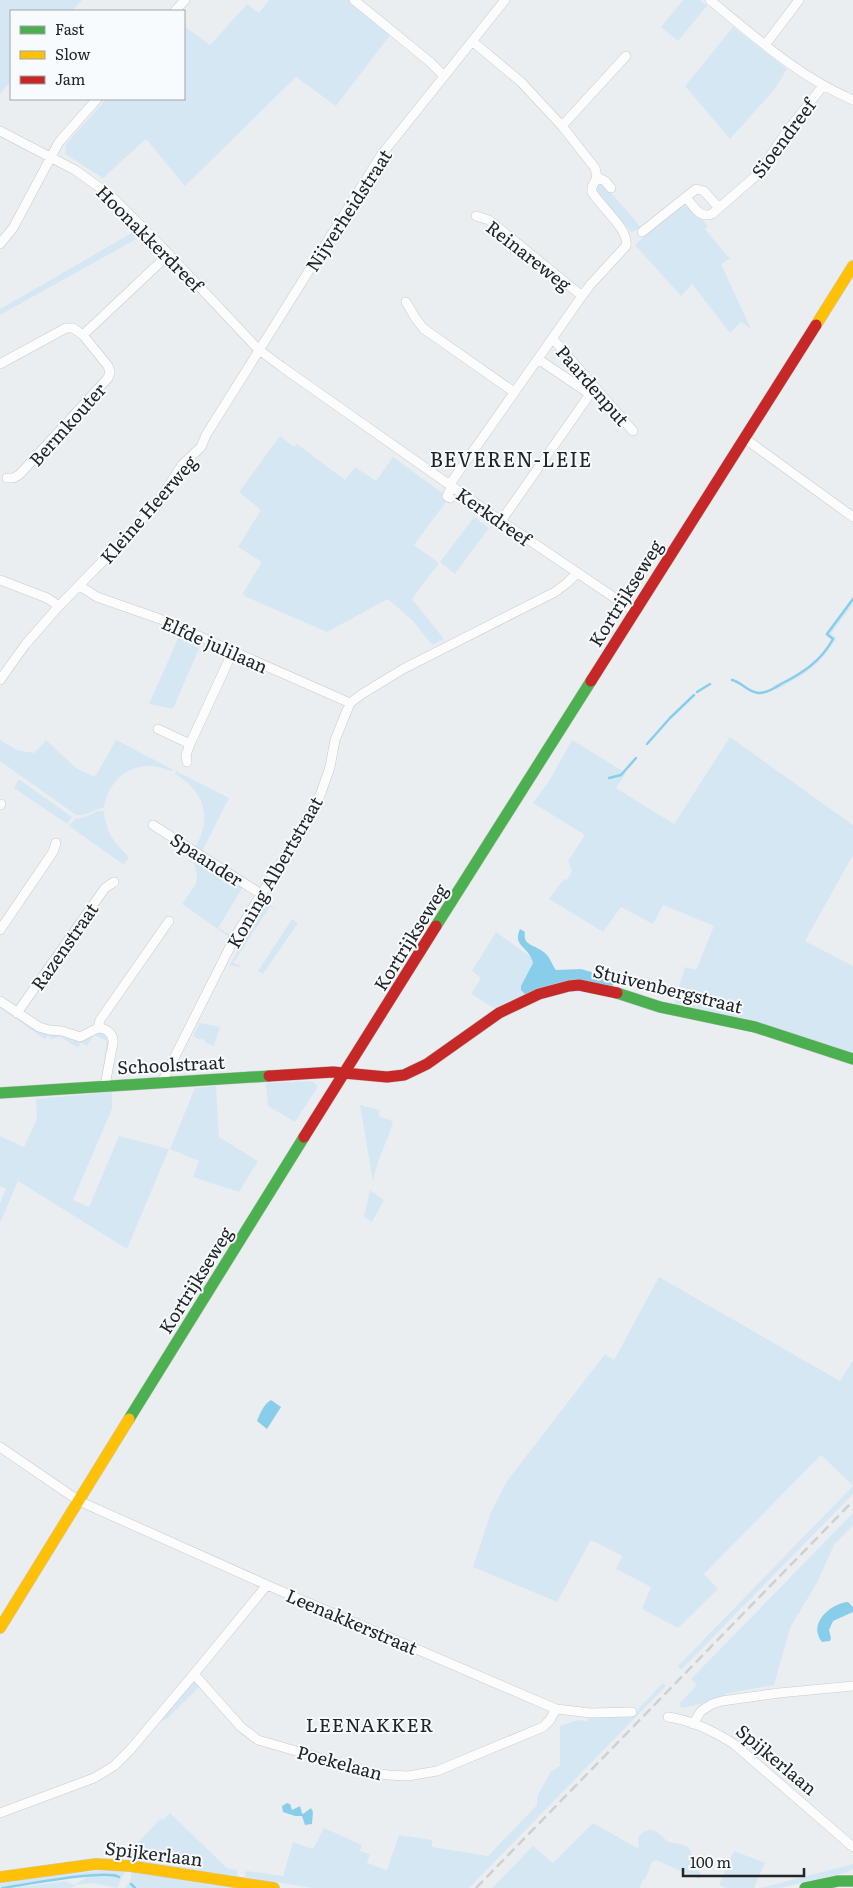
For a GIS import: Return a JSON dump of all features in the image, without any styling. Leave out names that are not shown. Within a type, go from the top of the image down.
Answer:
[{"type":"main road","name":"Kortrijkseweg","points":[[0,1628],[345,1071],[461,890],[634,611],[853,266]]},
{"type":"main road","name":"Stuivenbergstraat","points":[[345,1071],[378,1077],[395,1077],[412,1073],[485,1021],[522,1000],[555,990],[581,985],[606,990],[663,1008],[742,1023],[853,1059]]},
{"type":"main road","name":"Schoolstraat","points":[[0,1093],[345,1071]]},
{"type":"main road","name":"Spijkerlaan","points":[[0,1876],[96,1864],[130,1866],[274,1888]]},
{"type":"main road","points":[[805,1888],[832,1882],[853,1881]]},
{"type":"street","points":[[176,10],[185,0]]},
{"type":"street","points":[[354,0],[430,62],[444,76]]},
{"type":"street","name":"Nijverheidstraat","points":[[258,349],[382,154],[505,0]]},
{"type":"street","points":[[710,0],[791,65],[823,86],[853,100]]},
{"type":"street","points":[[764,45],[799,0]]},
{"type":"street","points":[[450,492],[514,392],[591,284],[626,246],[627,240],[624,233],[592,193],[592,187],[597,177],[595,168],[562,126],[521,82],[472,42]]},
{"type":"street","points":[[562,126],[626,56]]},
{"type":"street","name":"Sioendreef","points":[[719,208],[758,174],[787,131],[823,86]]},
{"type":"street","points":[[0,244],[15,223],[59,142],[96,100]]},
{"type":"street","name":"Hoonakkerdreef","points":[[0,131],[75,170],[110,195],[169,254],[258,349]]},
{"type":"street","points":[[597,177],[605,181],[612,188]]},
{"type":"street","points":[[642,232],[686,197],[695,190],[701,189],[706,192],[719,208],[710,215],[703,215],[699,213],[686,197]]},
{"type":"street","name":"Reinareweg","points":[[476,216],[489,220],[582,296]]},
{"type":"street","points":[[0,364],[66,328],[73,328],[83,335],[169,254]]},
{"type":"street","points":[[406,302],[424,329],[514,392]]},
{"type":"street","name":"Bermkouter","points":[[7,478],[19,475],[108,378],[110,372],[108,366],[83,335]]},
{"type":"street","name":"Paardenput","points":[[553,338],[593,392],[633,431]]},
{"type":"street","name":"Kerkdreef","points":[[258,349],[450,492],[501,521],[634,611]]},
{"type":"street","name":"Kleine Heerweg","points":[[0,680],[25,645],[59,606],[136,528],[162,496],[182,465],[201,447],[206,434],[258,349]]},
{"type":"street","points":[[501,521],[593,392],[538,359]]},
{"type":"street","points":[[744,438],[853,517]]},
{"type":"street","points":[[350,703],[403,668],[555,592],[567,584],[576,573]]},
{"type":"street","points":[[0,580],[47,598],[59,606]]},
{"type":"street","name":"Elfde julilaan","points":[[80,586],[97,597],[160,619],[350,703]]},
{"type":"street","points":[[187,762],[186,755],[190,744],[233,651]]},
{"type":"street","name":"Koning Albertstraat","points":[[162,1082],[233,941],[260,894],[292,848],[308,819],[330,767],[335,740],[350,703]]},
{"type":"street","points":[[158,729],[190,744]]},
{"type":"street","name":"Spaander","points":[[153,825],[260,894]]},
{"type":"street","points":[[0,930],[54,852],[56,843]]},
{"type":"street","name":"Razenstraat","points":[[17,1013],[105,888],[114,882]]},
{"type":"street","points":[[98,1028],[100,1020],[169,921]]},
{"type":"street","points":[[0,1001],[44,1029],[62,1031],[76,1036],[86,1035],[98,1028],[102,1028],[110,1033],[114,1040],[105,1085]]},
{"type":"street","name":"Leenakkerstraat","points":[[0,1447],[79,1501],[267,1585],[556,1709],[582,1713],[632,1712]]},
{"type":"street","points":[[0,1813],[94,1778],[114,1766],[130,1750],[267,1585]]},
{"type":"street","name":"Poekelaan","points":[[194,1674],[241,1728],[258,1740],[369,1772],[388,1775],[418,1775],[446,1768],[543,1727],[550,1720],[556,1709]]},
{"type":"street","points":[[693,1724],[705,1708],[722,1701],[853,1686]]},
{"type":"street","name":"Spijkerlaan","points":[[668,1717],[718,1734],[734,1744],[853,1847]]},
{"type":"shaded area","points":[[0,0],[82,0],[73,10],[10,10],[10,82],[0,94]]},
{"type":"shaded area","points":[[269,0],[349,0],[391,34],[336,106],[296,77],[185,186],[146,139],[103,178],[65,154],[66,144],[105,100],[185,100],[185,27],[210,45],[247,4],[259,13]]},
{"type":"shaded area","points":[[683,0],[700,0],[707,6],[678,41],[661,27]]},
{"type":"shaded area","points":[[733,27],[787,69],[775,89],[730,139],[685,86]]},
{"type":"shaded area","points":[[599,183],[603,184],[641,227],[632,233],[597,191],[596,188]]},
{"type":"shaded area","points":[[684,203],[691,206],[708,226],[705,229],[730,259],[721,264],[751,329],[741,322],[730,333],[692,284],[681,296],[635,245],[651,229]]},
{"type":"shaded area","points":[[135,231],[140,237],[0,315],[0,309]]},
{"type":"shaded area","points":[[280,436],[294,447],[297,444],[345,480],[355,467],[376,481],[393,457],[449,498],[414,545],[439,563],[412,599],[444,639],[432,645],[413,621],[388,599],[327,632],[244,596],[243,593],[262,562],[238,547],[261,510],[239,492]]},
{"type":"shaded area","points":[[474,517],[489,528],[455,574],[440,562]]},
{"type":"shaded area","points":[[853,597],[853,604],[831,634],[837,638],[823,656],[811,669],[776,690],[773,686],[806,668],[827,648],[832,640],[825,635]]},
{"type":"shaded area","points":[[180,634],[201,644],[173,709],[149,704]]},
{"type":"shaded area","points":[[730,737],[853,825],[853,855],[805,941],[853,966],[853,1054],[747,1019],[674,1004],[685,967],[696,970],[714,926],[663,905],[653,924],[621,907],[603,932],[549,899],[564,879],[567,880],[572,871],[568,861],[585,835],[533,803],[549,781],[572,740],[626,773],[616,788],[674,824]]},
{"type":"shaded area","points":[[0,740],[17,750],[34,753],[46,740],[76,768],[95,777],[116,740],[174,770],[149,766],[132,769],[113,784],[104,807],[83,815],[76,815],[0,761]]},
{"type":"shaded area","points":[[176,771],[229,798],[202,852],[195,847],[204,826],[203,806],[193,788],[175,774]]},
{"type":"shaded area","points":[[18,780],[72,817],[67,824],[14,788]]},
{"type":"shaded area","points":[[98,811],[104,811],[106,825],[112,837],[129,857],[124,865],[69,826],[75,819]]},
{"type":"shaded area","points":[[192,854],[243,887],[218,928],[229,934],[229,937],[182,904],[196,884],[197,875]]},
{"type":"shaded area","points":[[264,902],[278,910],[270,907],[233,963],[242,966],[230,965]]},
{"type":"shaded area","points":[[292,919],[298,923],[263,974],[258,971]]},
{"type":"shaded area","points":[[496,932],[531,957],[533,963],[521,986],[525,994],[494,1008],[471,994],[481,978],[472,971]]},
{"type":"shaded area","points":[[0,1004],[64,1035],[100,1031],[110,1038],[104,1075],[102,1075],[107,1041],[94,1035],[87,1046],[81,1043],[78,1048],[60,1037],[51,1039],[48,1036],[45,1039],[0,1008]]},
{"type":"shaded area","points":[[200,1023],[220,1027],[214,1046],[204,1042],[205,1040],[202,1038],[200,1040],[193,1036]]},
{"type":"shaded area","points":[[312,1081],[317,1085],[317,1088],[295,1122],[268,1106],[266,1083]]},
{"type":"shaded area","points":[[216,1086],[219,1137],[258,1161],[239,1192],[193,1177],[199,1161],[170,1149],[195,1088]]},
{"type":"shaded area","points":[[112,1092],[112,1109],[73,1200],[89,1207],[119,1136],[169,1149],[127,1249],[18,1181],[0,1223],[0,1203],[6,1189],[0,1186],[0,1136],[24,1147],[37,1119],[36,1099]]},
{"type":"shaded area","points":[[360,1105],[380,1110],[379,1116],[393,1121],[373,1182]]},
{"type":"shaded area","points":[[370,1190],[384,1200],[372,1222],[364,1217]]},
{"type":"shaded area","points":[[659,1277],[840,1381],[853,1360],[853,1486],[821,1455],[704,1574],[718,1589],[678,1628],[642,1609],[651,1587],[616,1569],[622,1556],[591,1540],[557,1602],[473,1567],[491,1512],[507,1481],[605,1354],[614,1360]]},
{"type":"shaded area","points":[[853,1486],[853,1494],[681,1670],[678,1666]]},
{"type":"shaded area","points":[[853,1513],[853,1525],[834,1545],[817,1583],[790,1628],[774,1685],[725,1694],[725,1698],[682,1708],[679,1704],[697,1685],[691,1679]]},
{"type":"shaded area","points":[[196,1682],[201,1685],[168,1718],[158,1722],[190,1684]]},
{"type":"shaded area","points":[[663,1683],[666,1686],[469,1888],[312,1888],[245,1877],[246,1871],[283,1876],[293,1842],[313,1849],[324,1828],[362,1845],[360,1851],[370,1854],[367,1863],[387,1870],[399,1835],[432,1840],[432,1847],[488,1856],[537,1805],[537,1797],[551,1771],[560,1766],[560,1726],[577,1720],[588,1721],[588,1718],[635,1716],[639,1708]]},
{"type":"shaded area","points":[[170,1813],[227,1868],[237,1870],[237,1876],[126,1859],[126,1855],[161,1818],[163,1820]]},
{"type":"shaded area","points":[[593,1823],[639,1849],[638,1837],[646,1830],[654,1830],[668,1842],[689,1848],[692,1861],[702,1876],[699,1879],[656,1860],[652,1862],[640,1888],[492,1888],[533,1846],[553,1863]]},
{"type":"shaded area","points":[[734,1851],[765,1863],[754,1888],[726,1888],[719,1885]]},
{"type":"shaded area","points":[[853,1864],[853,1869],[848,1872],[780,1888],[760,1888]]},
{"type":"shaded area","points":[[109,1870],[125,1872],[117,1888],[93,1883],[75,1885],[72,1888],[16,1888],[65,1881],[74,1885],[89,1874],[0,1887],[0,1883]]},
{"type":"shaded area","points":[[132,1872],[230,1888],[125,1888],[130,1881]]},
{"type":"water","points":[[520,929],[525,932],[528,943],[542,950],[556,970],[581,969],[612,978],[612,987],[525,994],[521,990],[521,986],[533,963],[531,957],[518,940]]},
{"type":"water","points":[[271,1400],[281,1407],[267,1429],[257,1421],[264,1406]]},
{"type":"water","points":[[848,1602],[853,1607],[853,1612],[833,1621],[829,1630],[830,1641],[822,1642],[818,1635],[817,1628],[819,1622],[828,1610],[841,1603]]},
{"type":"water","points":[[287,1803],[290,1804],[292,1810],[300,1806],[303,1814],[311,1808],[313,1812],[312,1824],[305,1825],[302,1816],[283,1812],[282,1806]]},
{"type":"waterway","points":[[732,680],[755,693],[762,693],[774,689],[804,671],[828,647],[833,639],[827,634],[853,599]]},
{"type":"waterway","points":[[697,692],[710,684]]},
{"type":"waterway","points":[[647,744],[694,695]]},
{"type":"waterway","points":[[609,778],[621,775],[636,758]]},
{"type":"waterway","points":[[2,1888],[82,1876],[111,1875],[119,1877]]},
{"type":"waterway","points":[[131,1884],[135,1888]]},
{"type":"railway","points":[[476,1888],[853,1501]]},
{"type":"traffic: fast","points":[[436,926],[591,681]]},
{"type":"traffic: fast","points":[[617,993],[660,1007],[755,1027],[853,1059]]},
{"type":"traffic: fast","points":[[0,1093],[269,1076]]},
{"type":"traffic: fast","points":[[129,1419],[304,1137]]},
{"type":"traffic: fast","points":[[805,1888],[838,1881],[853,1881]]},
{"type":"traffic: slow","points":[[816,325],[853,266]]},
{"type":"traffic: slow","points":[[0,1628],[129,1419]]},
{"type":"traffic: slow","points":[[0,1877],[96,1864],[130,1866],[274,1888]]},
{"type":"traffic: jam","points":[[591,681],[816,325]]},
{"type":"traffic: jam","points":[[304,1137],[436,926]]},
{"type":"traffic: jam","points":[[269,1076],[333,1072],[387,1077],[404,1075],[427,1064],[499,1013],[539,994],[579,985],[617,993]]},
{"type":"district","name":"BEVEREN-LEIE","points":[[511,458]]},
{"type":"district","name":"LEENAKKER","points":[[370,1724]]}]
